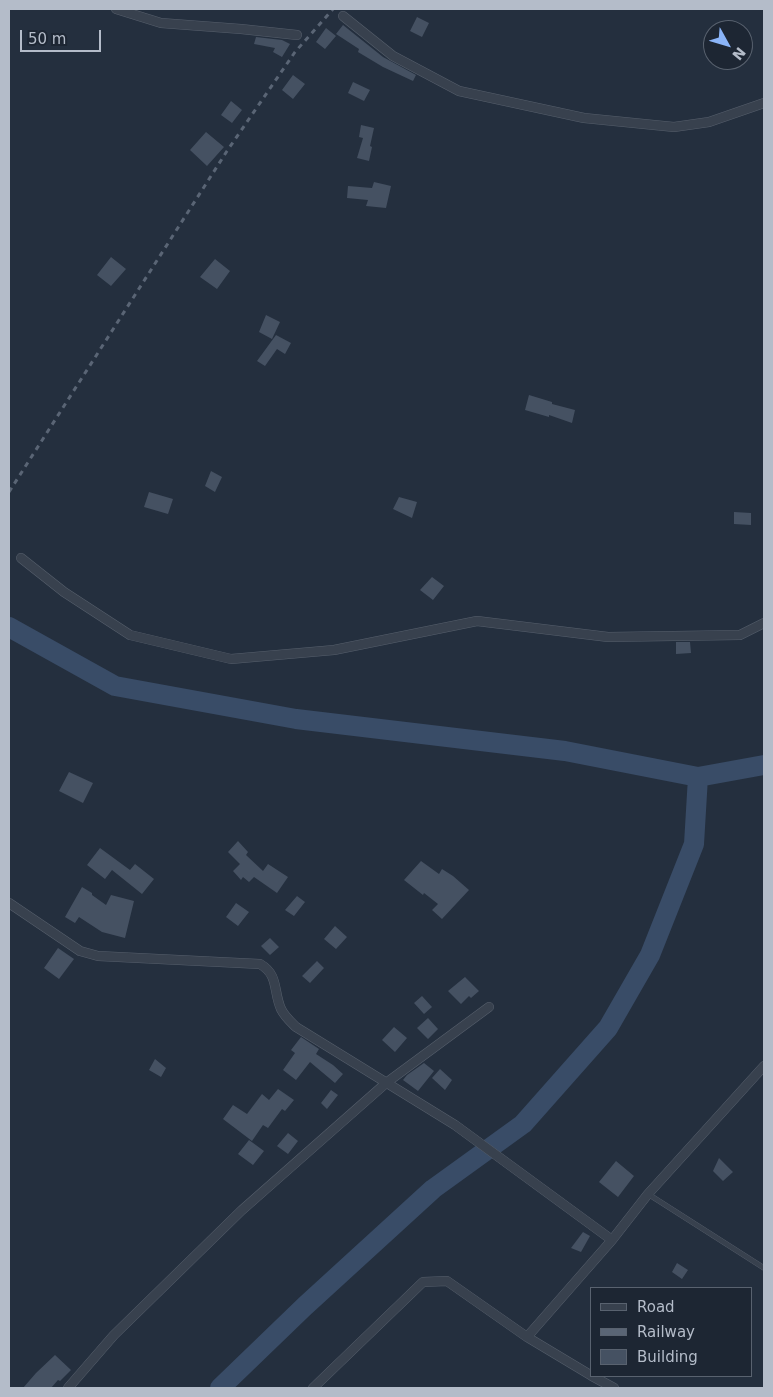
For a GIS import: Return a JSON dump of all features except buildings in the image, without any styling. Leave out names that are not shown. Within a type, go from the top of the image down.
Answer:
[{"type":"street","points":[[116,9],[161,23],[297,35]]},
{"type":"street","points":[[342,16],[393,56],[459,91],[584,118],[674,127],[709,122],[764,103]]},
{"type":"street","points":[[21,558],[64,592],[130,635],[232,659],[334,650],[477,621],[608,637],[740,634],[764,623]]},
{"type":"street","points":[[9,903],[80,951],[98,956],[260,964],[272,974],[280,1008],[286,1018],[296,1027],[455,1124],[612,1240]]},
{"type":"street","points":[[68,1388],[114,1335],[242,1210],[386,1083],[489,1007]]},
{"type":"street","points":[[527,1337],[612,1240],[648,1194],[764,1066]]},
{"type":"street","points":[[313,1388],[424,1282],[448,1281],[527,1337],[590,1375]]},
{"type":"street","points":[[594,1377],[614,1388]]},
{"type":"lane","points":[[648,1194],[764,1268]]},
{"type":"waterway","points":[[9,627],[115,686],[296,719],[565,751],[698,777],[764,765]]},
{"type":"waterway","points":[[220,1388],[305,1306],[433,1189],[523,1124],[608,1028],[650,955],[694,844],[698,777]]},
{"type":"railway","points":[[9,492],[227,151],[295,52],[333,9]]}]
